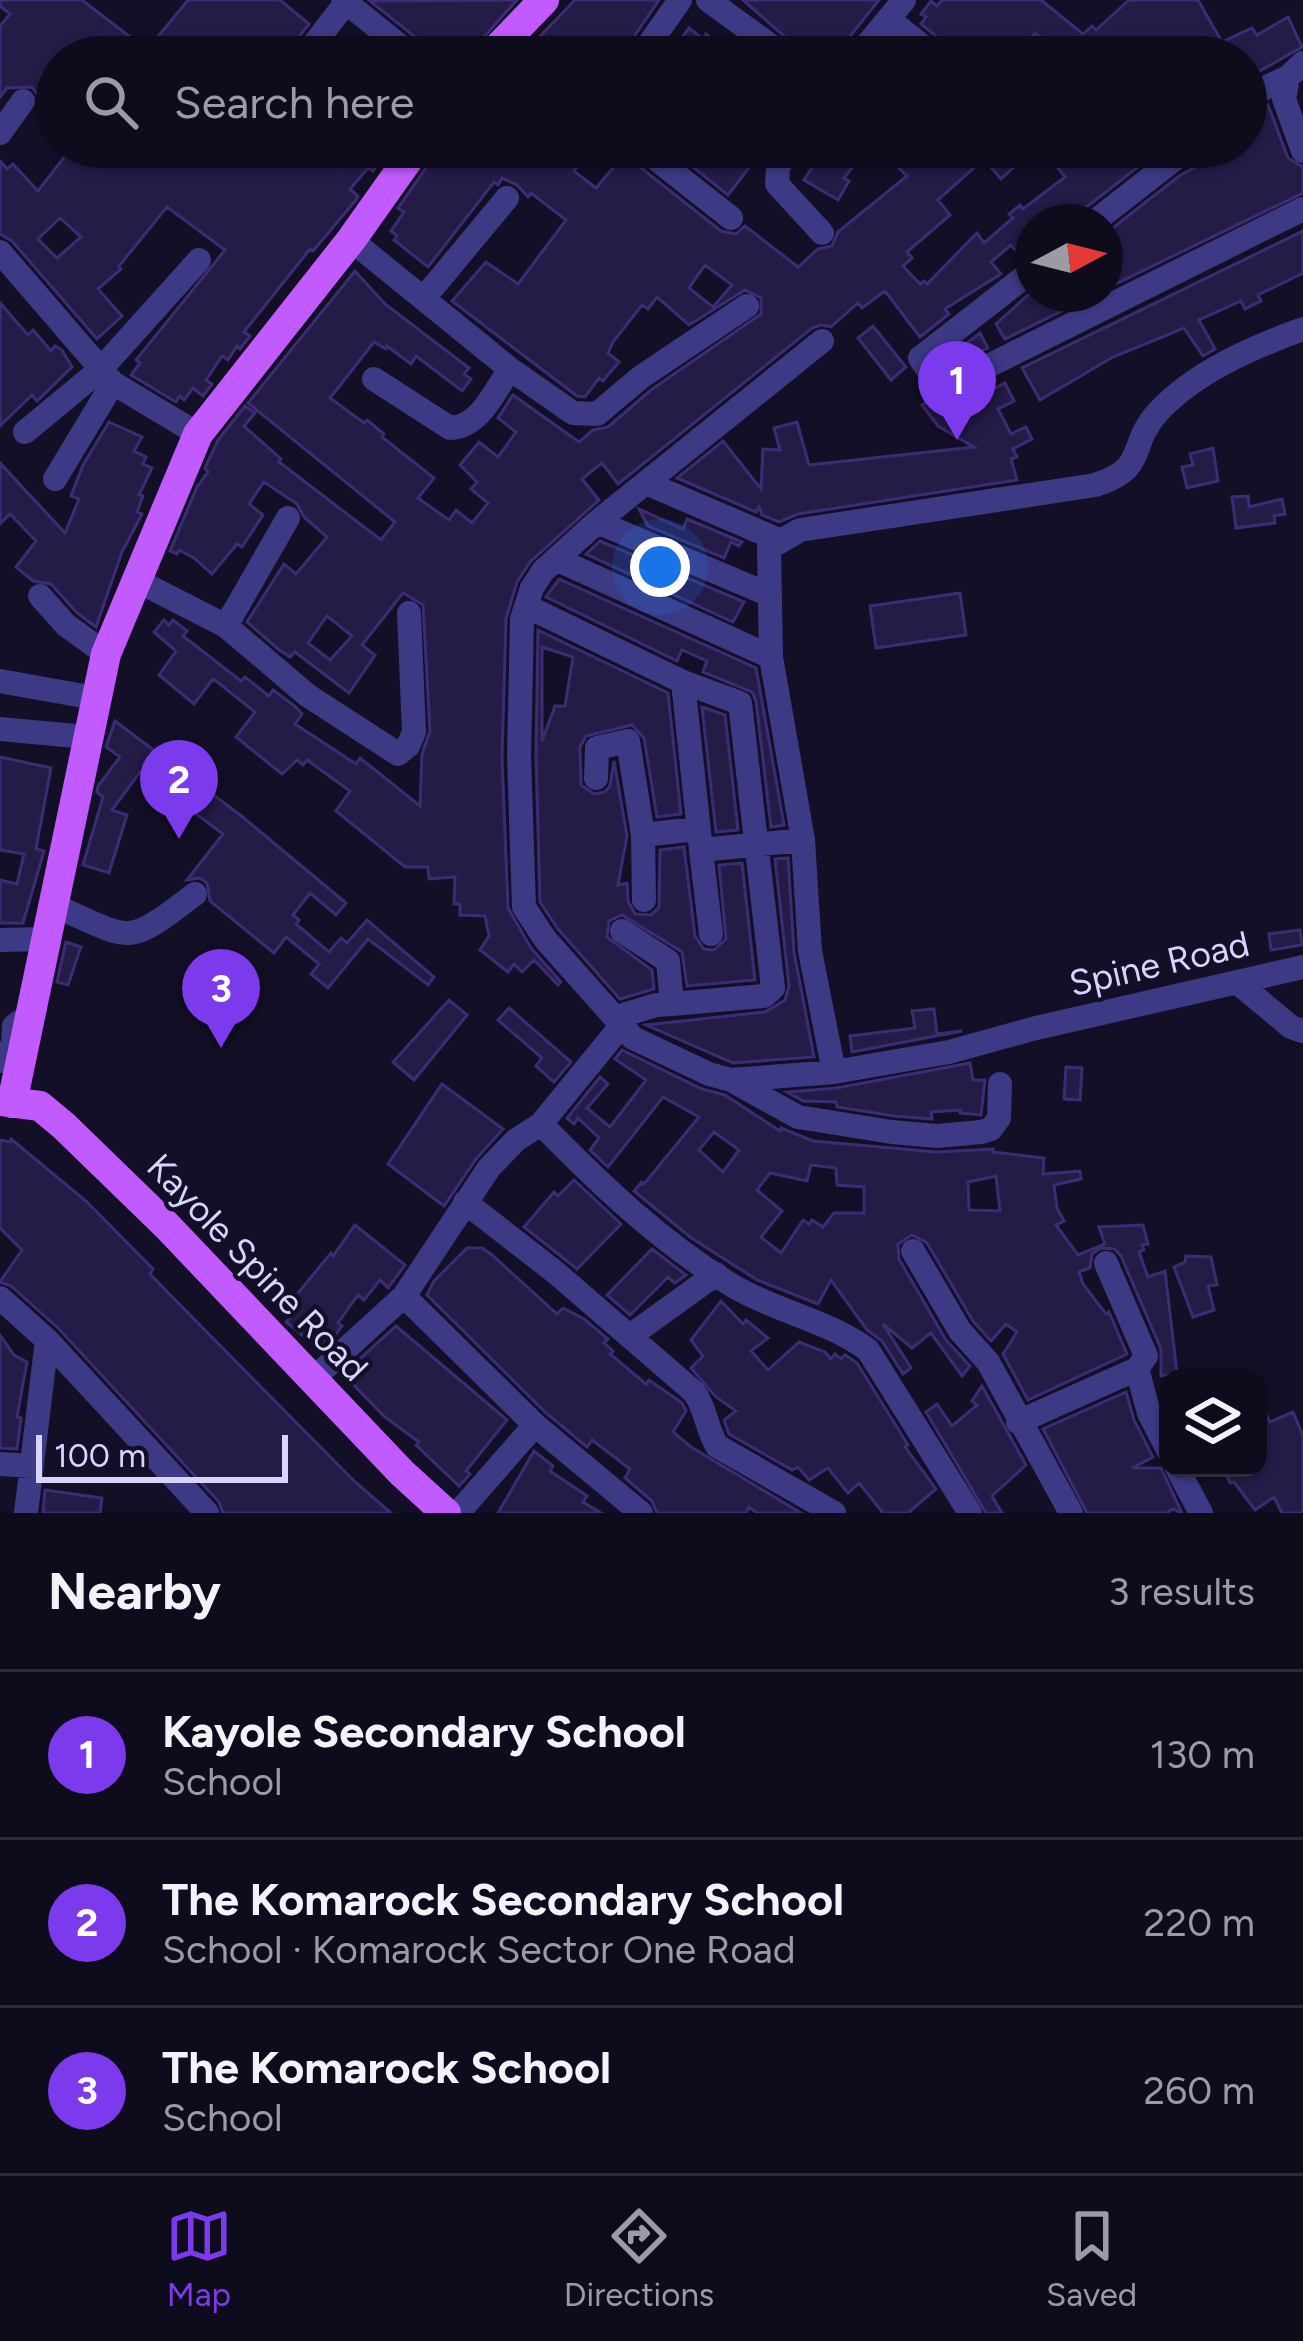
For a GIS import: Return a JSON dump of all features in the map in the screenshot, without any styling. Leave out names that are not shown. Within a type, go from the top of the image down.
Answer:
[{"type":"main road","points":[[509,36],[544,0]]},
{"type":"main road","points":[[6,1102],[16,1023],[56,907],[106,654],[198,434],[402,168]]},
{"type":"main road","name":"Kayole Spine Road","points":[[6,1102],[40,1106],[64,1126],[446,1513]]},
{"type":"street","points":[[655,36],[680,0]]},
{"type":"street","points":[[320,36],[346,1],[388,36]]},
{"type":"street","points":[[721,3],[761,36]]},
{"type":"street","points":[[874,36],[896,10],[918,36]]},
{"type":"street","points":[[1267,85],[1295,70]]},
{"type":"street","points":[[1295,70],[1284,99],[1303,151]]},
{"type":"street","points":[[0,133],[23,101]]},
{"type":"street","points":[[667,168],[730,218]]},
{"type":"street","points":[[778,168],[777,184],[822,233]]},
{"type":"street","points":[[1117,204],[1163,168]]},
{"type":"street","points":[[424,298],[507,198]]},
{"type":"street","points":[[1123,299],[1303,209]]},
{"type":"street","points":[[351,240],[510,369],[573,413],[597,414],[641,377],[747,306]]},
{"type":"street","points":[[0,252],[107,376],[198,434]]},
{"type":"street","points":[[55,479],[107,376],[199,260]]},
{"type":"street","points":[[1015,284],[920,358],[938,382],[946,387],[1096,312]]},
{"type":"street","points":[[834,1072],[810,951],[802,840],[771,657],[769,548],[800,530],[1120,478],[1131,467],[1155,415],[1170,400],[1231,359],[1303,329]]},
{"type":"street","points":[[822,341],[597,522],[532,588],[522,619],[519,756],[524,907],[556,953],[648,1046],[731,1080],[813,1122],[937,1136],[991,1129],[999,1118],[1000,1084]]},
{"type":"street","points":[[374,379],[450,428],[458,428],[472,424],[510,369]]},
{"type":"street","points":[[25,432],[107,376]]},
{"type":"street","points":[[646,483],[779,540]]},
{"type":"street","points":[[226,626],[288,518]]},
{"type":"street","points":[[597,522],[770,595]]},
{"type":"street","points":[[556,559],[771,657]]},
{"type":"street","points":[[138,581],[226,626],[307,695],[398,754],[414,732],[409,613]]},
{"type":"street","points":[[40,596],[57,616],[106,654]]},
{"type":"street","points":[[314,1378],[404,1296],[465,1202],[516,1140],[541,1124],[619,1021],[656,1005],[764,996],[773,988],[740,703],[683,682],[526,606]]},
{"type":"street","points":[[0,681],[94,698]]},
{"type":"street","points":[[683,682],[711,934]]},
{"type":"street","points":[[0,729],[86,737]]},
{"type":"street","points":[[596,778],[597,748],[628,741],[643,836],[644,900]]},
{"type":"street","points":[[643,836],[756,846],[802,840]]},
{"type":"street","points":[[56,907],[122,935],[138,934],[195,894]]},
{"type":"street","points":[[622,931],[668,961],[672,1004]]},
{"type":"street","points":[[0,940],[48,939]]},
{"type":"street","name":"Spine Road","points":[[731,1080],[834,1072],[950,1052],[1303,968]]},
{"type":"street","points":[[1238,982],[1303,1031]]},
{"type":"street","points":[[0,1061],[13,1045],[16,1023]]},
{"type":"street","points":[[541,1124],[615,1200],[716,1274],[759,1299],[847,1334],[868,1350],[970,1513]]},
{"type":"street","points":[[465,1202],[694,1392],[703,1403],[707,1430],[718,1446],[834,1513]]},
{"type":"street","points":[[914,1251],[960,1331],[988,1362],[1071,1513]]},
{"type":"street","points":[[1018,1422],[1137,1369],[1146,1356],[1106,1263]]},
{"type":"street","points":[[630,1336],[716,1274]]},
{"type":"street","points":[[404,1296],[535,1425],[641,1513]]},
{"type":"street","points":[[0,1298],[47,1340],[207,1513]]},
{"type":"street","points":[[26,1513],[47,1340]]},
{"type":"street","points":[[1137,1369],[1159,1432]]},
{"type":"street","points":[[458,1513],[535,1425]]},
{"type":"street","points":[[0,1464],[32,1466]]},
{"type":"street","points":[[1182,1477],[1201,1513]]},
{"type":"building","points":[[0,0],[82,0],[129,36],[36,36],[36,92],[32,87],[7,88],[0,97],[0,26],[10,14]]},
{"type":"building","points":[[188,0],[280,0],[309,24],[300,36],[158,36]]},
{"type":"building","points":[[517,0],[485,36],[414,36],[370,1]]},
{"type":"building","points":[[575,0],[659,0],[634,36],[540,36]]},
{"type":"building","points":[[743,0],[879,0],[850,36],[784,36]]},
{"type":"building","points":[[942,0],[1041,0],[1083,34],[1092,26],[1096,30],[1129,0],[1198,0],[1219,36],[936,36],[921,24],[926,17],[921,14],[931,1],[937,6]]},
{"type":"building","points":[[1288,17],[1302,47],[1267,67],[1267,36],[1235,36],[1252,28],[1257,35]]},
{"type":"building","points":[[1268,105],[1288,158],[1303,167],[1303,193],[1123,280],[1123,220],[1179,176],[1193,168],[1267,168]]},
{"type":"building","points":[[0,161],[7,169],[13,164],[38,191],[56,168],[368,168],[350,189],[358,196],[356,200],[244,332],[250,336],[240,349],[237,346],[228,360],[222,356],[206,380],[212,384],[203,396],[193,388],[176,402],[131,375],[140,363],[136,360],[225,250],[167,207],[121,269],[98,289],[122,316],[97,339],[12,241],[0,234]],"holes":[[[60,218],[81,237],[57,258],[38,239]]]},
{"type":"building","points":[[426,168],[576,168],[574,171],[596,188],[613,168],[641,168],[721,231],[736,234],[745,226],[798,267],[818,249],[832,246],[838,232],[907,176],[899,168],[974,168],[938,200],[950,215],[907,252],[912,258],[903,266],[920,284],[927,284],[977,233],[984,243],[1013,218],[1009,214],[1015,209],[1015,250],[1011,245],[991,262],[1001,274],[945,309],[949,314],[920,337],[885,291],[862,308],[858,303],[831,327],[812,328],[618,484],[602,463],[582,479],[599,500],[530,562],[517,582],[506,619],[502,757],[508,908],[531,948],[561,982],[558,985],[534,960],[522,972],[514,964],[508,972],[480,950],[489,936],[485,916],[460,915],[460,904],[454,904],[455,877],[429,879],[428,867],[405,867],[336,811],[350,791],[307,760],[303,765],[297,760],[282,774],[236,737],[255,712],[216,681],[194,704],[159,675],[176,651],[154,632],[164,620],[169,625],[173,620],[187,631],[183,636],[241,681],[245,677],[269,696],[273,690],[296,707],[302,714],[295,724],[356,764],[360,758],[420,806],[422,754],[430,731],[423,605],[403,593],[362,645],[375,655],[349,693],[295,652],[290,657],[278,649],[247,622],[284,564],[296,574],[327,537],[297,504],[264,482],[249,504],[263,515],[242,547],[237,544],[212,574],[194,558],[170,551],[218,440],[245,406],[255,413],[244,426],[279,462],[381,540],[395,522],[248,403],[355,271],[385,304],[469,368],[464,374],[471,379],[462,391],[416,356],[411,364],[374,342],[330,398],[364,423],[367,420],[434,478],[418,498],[449,520],[456,510],[472,523],[488,503],[471,489],[477,482],[460,465],[479,442],[498,457],[516,432],[498,418],[513,395],[579,442],[593,430],[608,427],[651,390],[761,314],[761,298],[745,290],[689,325],[657,297],[648,309],[642,305],[613,342],[608,353],[619,362],[585,397],[577,396],[452,301],[486,262],[518,284],[566,220],[502,178],[428,267],[394,240],[397,236],[391,231],[404,212],[398,208]],"holes":[[[705,265],[732,285],[713,307],[689,288]],[[327,616],[352,636],[330,660],[308,643]]]},
{"type":"building","points":[[694,168],[749,168],[728,195]]},
{"type":"building","points":[[812,168],[852,168],[838,200],[804,180]]},
{"type":"building","points":[[992,168],[1013,168],[1001,179]]},
{"type":"building","points":[[1058,168],[1137,168],[1090,204],[1030,204],[1065,177]]},
{"type":"building","points":[[1303,231],[1303,273],[1258,295],[1261,301],[1245,309],[1241,301],[1199,320],[1215,349],[1203,356],[1184,328],[1113,357],[1040,400],[1022,368]]},
{"type":"building","points":[[0,303],[28,335],[33,330],[51,351],[55,346],[62,350],[72,367],[37,401],[32,395],[0,426]]},
{"type":"building","points":[[1015,307],[1015,312],[1060,312],[1005,339],[996,324]]},
{"type":"building","points":[[873,326],[906,367],[891,380],[858,338]]},
{"type":"building","points":[[980,333],[988,348],[945,366],[942,362]]},
{"type":"building","points":[[1005,383],[1014,401],[998,409],[1011,434],[1026,427],[1032,439],[1013,449],[1017,480],[798,514],[779,522],[762,515],[759,507],[756,512],[677,478],[723,441],[761,489],[763,449],[780,450],[774,428],[797,422],[809,465],[974,447],[938,426],[922,405],[934,398],[952,402],[987,385],[989,391]]},
{"type":"building","points":[[109,422],[142,437],[134,451],[146,457],[143,464],[152,468],[139,495],[143,496],[137,512],[142,514],[122,552],[96,627],[51,584],[33,581],[16,567],[36,541],[10,514],[0,524],[0,463],[65,533],[79,499],[71,496],[83,465]]},
{"type":"building","points":[[1213,448],[1218,481],[1187,488],[1182,467],[1193,465],[1190,454]]},
{"type":"building","points":[[1248,496],[1249,507],[1282,499],[1285,514],[1274,516],[1275,523],[1236,528],[1232,497]]},
{"type":"building","points":[[639,509],[683,529],[687,519],[742,542],[739,546],[731,542],[724,558],[648,526]]},
{"type":"building","points":[[600,541],[744,602],[733,622],[586,554]]},
{"type":"building","points":[[559,579],[756,668],[784,825],[771,827],[752,692],[703,672],[707,661],[682,650],[677,661],[546,597]]},
{"type":"building","points":[[960,593],[966,635],[876,648],[870,606]]},
{"type":"building","points":[[538,630],[668,693],[681,814],[657,817],[644,738],[632,725],[586,736],[580,747],[581,785],[594,794],[605,792],[614,761],[627,836],[618,885],[627,883],[635,914],[651,915],[659,907],[660,850],[684,847],[695,936],[704,949],[714,950],[726,939],[719,865],[742,863],[755,980],[687,986],[682,952],[622,915],[609,921],[607,937],[652,970],[654,989],[620,999],[540,902]],"holes":[[[542,647],[573,657],[565,706],[555,706],[542,741]]]},
{"type":"building","points":[[702,707],[725,715],[738,830],[716,832]]},
{"type":"building","points":[[115,721],[239,814],[346,903],[336,915],[310,893],[293,915],[299,920],[296,924],[329,952],[341,938],[347,943],[367,920],[434,977],[428,985],[368,939],[328,988],[311,974],[319,964],[286,937],[274,953],[210,901],[207,883],[200,878],[187,880],[223,834],[140,772],[112,810],[127,815],[109,873],[83,865],[103,797],[98,786],[120,757],[106,747]]},
{"type":"building","points":[[0,757],[51,768],[36,849],[44,851],[23,923],[0,923],[0,880],[17,884],[24,854],[0,850]]},
{"type":"building","points":[[788,858],[794,952],[814,1057],[733,1063],[646,1025],[765,1012],[785,1000],[789,986],[775,859]]},
{"type":"building","points":[[1300,930],[1302,945],[1271,950],[1269,934]]},
{"type":"building","points":[[66,942],[81,947],[68,985],[57,982]]},
{"type":"building","points":[[449,1000],[467,1015],[414,1080],[393,1062]]},
{"type":"building","points":[[509,1008],[571,1062],[554,1082],[536,1066],[542,1058],[498,1020]]},
{"type":"building","points":[[934,1009],[937,1034],[962,1031],[852,1052],[850,1036],[915,1028],[912,1011]]},
{"type":"building","points":[[622,1050],[702,1089],[725,1095],[780,1131],[813,1141],[936,1152],[993,1149],[1044,1158],[1043,1174],[1080,1171],[1081,1179],[1054,1185],[1064,1221],[1056,1225],[1078,1255],[1105,1244],[1099,1227],[1143,1225],[1148,1244],[1139,1252],[1148,1277],[1165,1271],[1177,1369],[1161,1369],[1161,1349],[1121,1256],[1115,1249],[1101,1248],[1092,1254],[1090,1268],[1079,1272],[1083,1284],[1109,1312],[1127,1354],[1028,1400],[1003,1354],[1017,1332],[1006,1324],[991,1341],[973,1321],[927,1243],[912,1235],[898,1244],[899,1259],[946,1340],[970,1366],[962,1376],[931,1333],[912,1348],[883,1324],[911,1368],[903,1374],[831,1280],[818,1304],[757,1280],[690,1237],[634,1191],[699,1117],[663,1097],[608,1167],[590,1150],[599,1138],[578,1118],[574,1124],[567,1118],[600,1077],[608,1084],[587,1108],[610,1127],[646,1080],[615,1059]],"holes":[[[714,1132],[739,1150],[723,1172],[699,1150]],[[811,1165],[836,1168],[837,1185],[864,1187],[864,1213],[834,1213],[823,1227],[803,1220],[781,1253],[761,1237],[782,1211],[757,1190],[770,1173],[807,1181]],[[996,1176],[1000,1211],[969,1210],[968,1182]]]},
{"type":"building","points":[[970,1063],[973,1080],[985,1080],[981,1115],[960,1110],[931,1112],[932,1119],[894,1116],[837,1107],[836,1102],[803,1101],[787,1092],[837,1088]]},
{"type":"building","points":[[1066,1067],[1082,1068],[1080,1100],[1064,1099]]},
{"type":"building","points":[[442,1084],[503,1129],[444,1206],[388,1164]]},
{"type":"building","points":[[11,1139],[86,1201],[153,1269],[150,1274],[188,1313],[391,1513],[223,1513],[219,1502],[59,1329],[11,1286],[0,1282],[22,1250],[0,1228],[0,1140]]},
{"type":"building","points":[[574,1180],[621,1224],[577,1269],[524,1227],[554,1192],[558,1196]]},
{"type":"building","points":[[355,1225],[405,1265],[388,1288],[380,1280],[364,1300],[358,1295],[338,1323],[342,1326],[320,1350],[286,1322],[292,1316],[284,1310]]},
{"type":"building","points":[[467,1248],[482,1248],[492,1255],[557,1314],[563,1308],[584,1319],[608,1339],[604,1343],[613,1351],[610,1354],[646,1384],[649,1380],[682,1403],[686,1411],[673,1432],[801,1513],[757,1513],[749,1507],[746,1513],[657,1513],[652,1501],[625,1478],[630,1469],[592,1440],[587,1447],[546,1413],[427,1295],[434,1281]]},
{"type":"building","points":[[652,1249],[686,1275],[675,1283],[668,1277],[630,1315],[607,1295]]},
{"type":"building","points":[[1186,1256],[1211,1257],[1217,1285],[1208,1286],[1214,1310],[1193,1317],[1174,1267],[1185,1262]]},
{"type":"building","points":[[721,1301],[743,1324],[746,1320],[768,1338],[751,1351],[768,1370],[799,1342],[831,1359],[835,1354],[841,1359],[845,1355],[857,1363],[905,1447],[936,1489],[908,1513],[883,1513],[859,1483],[848,1493],[828,1468],[809,1480],[798,1467],[792,1470],[729,1434],[724,1420],[736,1411],[716,1397],[691,1368],[703,1356],[691,1340]]},
{"type":"building","points":[[396,1326],[507,1420],[459,1486],[416,1445],[419,1442],[385,1417],[343,1374]]},
{"type":"building","points":[[0,1335],[14,1355],[27,1362],[17,1417],[21,1418],[17,1449],[0,1448]]},
{"type":"building","points":[[982,1386],[1026,1465],[992,1496],[1002,1513],[986,1513],[926,1412],[937,1404],[952,1426],[977,1405],[972,1401]]},
{"type":"building","points":[[1126,1392],[1153,1457],[1132,1468],[1159,1468],[1159,1477],[1165,1477],[1182,1513],[1173,1509],[1166,1513],[1087,1513],[1043,1429]]},
{"type":"building","points":[[1293,1412],[1303,1436],[1303,1513],[1282,1513],[1274,1497],[1255,1510],[1234,1482],[1227,1477],[1267,1477],[1267,1416],[1270,1422]]},
{"type":"building","points":[[534,1451],[553,1466],[550,1471],[587,1496],[583,1502],[601,1513],[498,1513]]},
{"type":"building","points":[[45,1490],[102,1498],[100,1513],[43,1513]]},
{"type":"place","name":"Kayole Secondary School","points":[[957,440]]},
{"type":"place","name":"The Komarock Secondary School","points":[[179,839]]},
{"type":"place","name":"The Komarock School","points":[[221,1048]]}]
